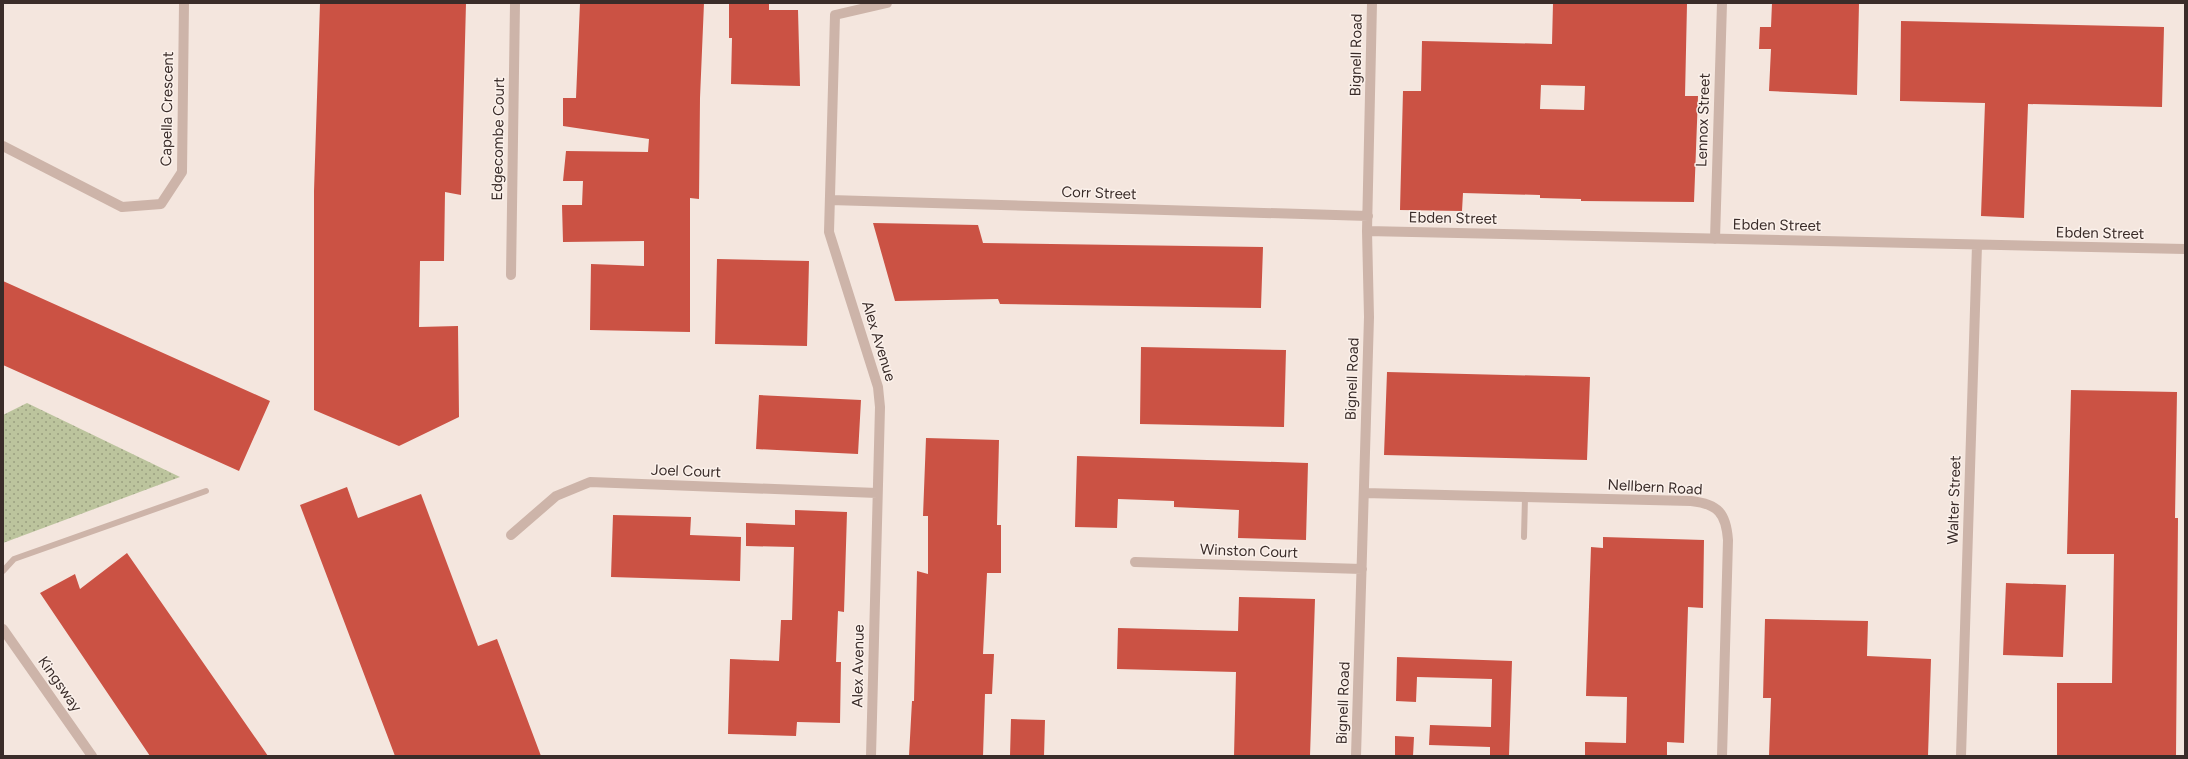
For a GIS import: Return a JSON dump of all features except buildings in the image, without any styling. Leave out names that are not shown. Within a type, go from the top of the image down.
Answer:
[{"type":"street","name":"Capella Crescent","points":[[3,146],[122,207],[161,204],[182,172],[184,3]]},
{"type":"street","name":"Edgecombe Court","points":[[511,274],[515,3]]},
{"type":"street","name":"Alex Avenue","points":[[871,756],[880,407],[878,387],[829,232],[835,15],[887,3]]},
{"type":"street","name":"Bignell Road","points":[[1356,756],[1369,318],[1367,231],[1372,3]]},
{"type":"street","name":"Lennox Street","points":[[1715,239],[1722,3]]},
{"type":"street","name":"Corr Street","points":[[830,200],[1368,216]]},
{"type":"street","name":"Ebden Street","points":[[1367,231],[2185,249]]},
{"type":"street","name":"Walter Street","points":[[1961,756],[1977,245]]},
{"type":"street","name":"Joel Court","points":[[511,535],[556,496],[590,482],[878,493]]},
{"type":"street","name":"Nellbern Road","points":[[1364,493],[1691,501],[1714,506],[1720,513],[1727,527],[1728,540],[1722,756]]},
{"type":"street","name":"Winston Court","points":[[1135,562],[1362,569]]},
{"type":"street","name":"Kingsway","points":[[3,629],[92,756]]},
{"type":"lane","points":[[3,571],[14,559],[206,491]]},
{"type":"lane","points":[[1524,537],[1525,497]]},
{"type":"green space","points":[[27,403],[180,477],[3,543],[3,415]]}]
